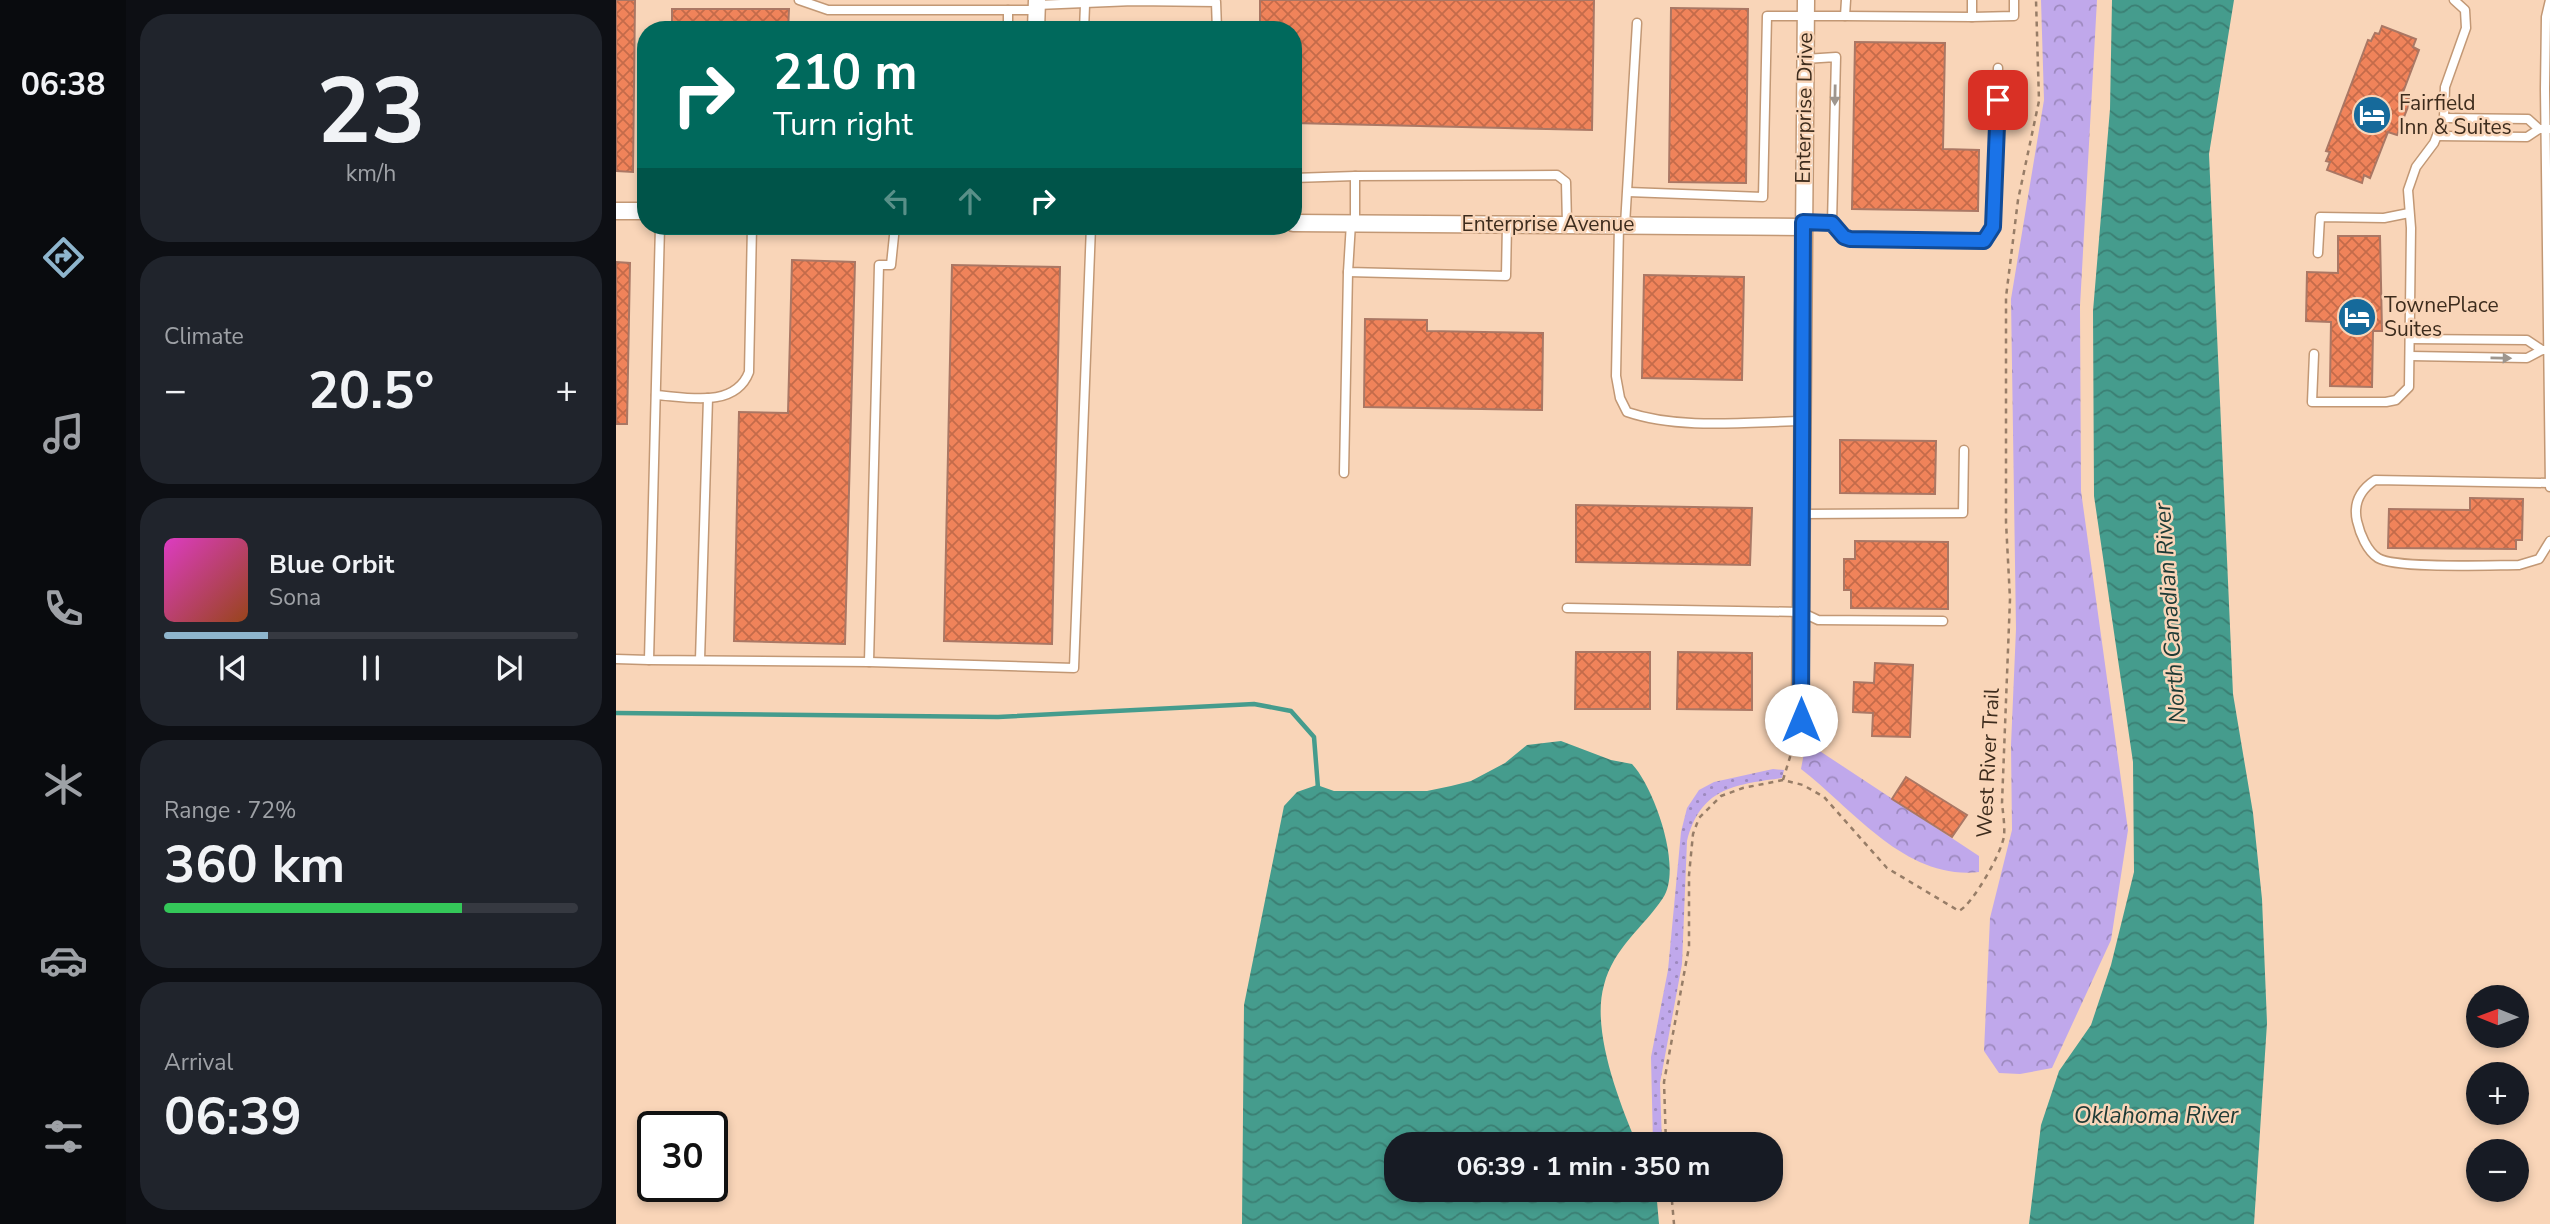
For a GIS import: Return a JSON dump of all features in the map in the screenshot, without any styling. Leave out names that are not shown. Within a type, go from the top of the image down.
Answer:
[{"type":"street","name":"Enterprise Drive","points":[[1801,720],[1806,8]]},
{"type":"street","points":[[616,211],[637,211]]},
{"type":"street","name":"Enterprise Avenue","points":[[1302,223],[1803,224]]},
{"type":"lane","points":[[799,0],[828,10],[1008,10],[1037,5],[1133,1],[1216,2],[1217,21]]},
{"type":"lane","points":[[1845,16],[1846,0]]},
{"type":"lane","points":[[1972,0],[1972,17]]},
{"type":"lane","points":[[1628,192],[1763,197],[1767,16],[1806,8],[1845,16],[2014,16],[2014,0]]},
{"type":"lane","points":[[2314,354],[2312,402],[2377,404],[2396,400],[2409,387],[2408,190],[2416,167],[2437,136],[2444,118],[2445,87],[2466,29],[2465,10],[2454,0]]},
{"type":"lane","points":[[2550,0],[2546,17],[2545,129],[2549,485],[2375,480],[2363,488],[2356,508],[2360,530],[2371,552],[2391,562],[2519,565],[2539,559],[2550,541]]},
{"type":"lane","points":[[1084,21],[1085,5]]},
{"type":"lane","points":[[1007,21],[1008,10]]},
{"type":"lane","points":[[1637,23],[1628,192],[1622,225],[1616,376],[1619,398],[1627,412],[1646,418],[1802,421]]},
{"type":"lane","points":[[1805,58],[1836,57],[1832,223],[1844,237],[1850,239],[1984,241],[1993,227],[1998,68]]},
{"type":"lane","points":[[2444,118],[2528,120],[2545,129]]},
{"type":"lane","points":[[2495,119],[2495,137]]},
{"type":"lane","points":[[2437,136],[2527,138],[2545,129]]},
{"type":"lane","points":[[1302,178],[1557,175],[1566,182],[1567,224]]},
{"type":"lane","points":[[1344,473],[1348,272],[1355,176]]},
{"type":"lane","points":[[2318,253],[2320,217],[2384,218],[2409,214]]},
{"type":"lane","points":[[1803,224],[1832,223]]},
{"type":"lane","points":[[1348,272],[1506,276],[1507,224]]},
{"type":"lane","points":[[649,660],[660,235]]},
{"type":"lane","points":[[656,395],[708,398],[739,388],[749,372],[752,235]]},
{"type":"lane","points":[[869,662],[878,265],[891,265],[894,235]]},
{"type":"lane","points":[[616,659],[1074,667],[1091,235]]},
{"type":"lane","points":[[2410,339],[2527,340],[2547,350]]},
{"type":"lane","points":[[2477,358],[2478,340]]},
{"type":"lane","points":[[2410,356],[2527,358],[2547,350]]},
{"type":"lane","points":[[700,660],[708,398]]},
{"type":"lane","points":[[1801,514],[1964,513],[1964,450]]},
{"type":"lane","points":[[1567,608],[1801,612],[1818,620],[1943,621]]},
{"type":"path","name":"West River Trail","points":[[1783,780],[1803,785],[1824,797],[1887,868],[1953,910],[1959,911],[1968,904],[1997,855],[2004,836],[2004,743],[2010,611],[2006,522],[2006,297],[2018,201],[2039,101],[2036,0]]},
{"type":"path","points":[[1666,1132],[1664,1082],[1689,947],[1689,876],[1693,834],[1699,818],[1721,796],[1743,788],[1783,780],[1801,720]]},
{"type":"path","points":[[1672,1202],[1674,1224]]},
{"type":"green space","points":[[2041,0],[2097,0],[2080,306],[2081,491],[2128,830],[2111,940],[2052,1068],[2020,1074],[1999,1073],[1984,1051],[1990,918],[2012,830],[2011,745],[2016,629],[2011,299],[2044,100]]},
{"type":"green space","points":[[1806,742],[1979,856],[1979,872],[1952,872],[1927,865],[1882,839],[1801,769]]},
{"type":"green space","points":[[1773,769],[1784,770],[1782,778],[1748,783],[1721,792],[1710,800],[1693,823],[1687,841],[1682,964],[1660,1083],[1662,1132],[1653,1132],[1651,1057],[1668,970],[1681,832],[1687,808],[1699,790],[1714,782]]},
{"type":"water","name":"Oklahoma River","points":[[2112,0],[2234,0],[2209,154],[2233,694],[2253,813],[2262,899],[2267,1023],[2254,1224],[2029,1224],[2041,1125],[2059,1071],[2091,1025],[2111,965],[2134,872],[2133,762],[2094,496],[2093,311],[2110,109]]},
{"type":"water","points":[[1561,741],[1611,760],[1632,764],[1649,790],[1663,828],[1670,868],[1668,885],[1663,898],[1615,960],[1604,985],[1601,1003],[1601,1023],[1609,1066],[1632,1132],[1384,1132],[1384,1202],[1657,1202],[1659,1224],[1242,1224],[1244,1005],[1284,806],[1297,792],[1317,785],[1334,791],[1427,791],[1471,781],[1505,763],[1527,745]]},
{"type":"building","points":[[616,0],[635,0],[633,172],[616,171]]},
{"type":"building","points":[[1260,0],[1594,0],[1592,130],[1302,123],[1302,21],[1260,21]]},
{"type":"building","points":[[1671,8],[1748,9],[1746,183],[1669,182]]},
{"type":"building","points":[[672,9],[789,9],[788,21],[672,21]]},
{"type":"building","name":"Fairfield Inn & Suites","points":[[2382,26],[2416,39],[2413,47],[2419,50],[2402,95],[2411,99],[2397,135],[2388,132],[2370,178],[2364,175],[2362,183],[2327,170],[2330,162],[2326,161],[2330,152],[2326,151],[2368,40],[2371,41],[2375,33],[2379,34]]},
{"type":"building","points":[[1855,42],[1945,43],[1943,149],[1979,150],[1978,211],[1852,209]]},
{"type":"building","name":"TownePlace Suites","points":[[2338,236],[2380,236],[2382,331],[2373,331],[2372,387],[2330,386],[2331,322],[2306,321],[2307,272],[2338,273]]},
{"type":"building","points":[[792,260],[855,262],[845,644],[734,641],[739,412],[788,413]]},
{"type":"building","points":[[616,262],[630,263],[627,424],[616,424]]},
{"type":"building","points":[[952,265],[1060,267],[1052,644],[944,641]]},
{"type":"building","points":[[1644,275],[1744,277],[1742,380],[1642,378]]},
{"type":"building","points":[[1365,319],[1427,320],[1427,331],[1543,333],[1542,410],[1364,407]]},
{"type":"building","points":[[1840,440],[1936,441],[1935,494],[1840,493]]},
{"type":"building","points":[[2470,498],[2523,499],[2522,540],[2516,540],[2516,549],[2388,548],[2389,509],[2470,510]]},
{"type":"building","points":[[1576,505],[1752,508],[1750,565],[1576,562]]},
{"type":"building","points":[[1855,541],[1948,542],[1948,609],[1851,608],[1851,590],[1844,590],[1844,559],[1855,559]]},
{"type":"building","points":[[1576,652],[1650,652],[1650,709],[1575,709]]},
{"type":"building","points":[[1678,652],[1752,653],[1752,710],[1677,709]]},
{"type":"building","points":[[1875,663],[1913,665],[1910,737],[1872,736],[1873,713],[1853,712],[1854,682],[1874,683]]},
{"type":"building","points":[[1906,777],[1967,815],[1952,837],[1892,799]]},
{"type":"waterway","points":[[616,713],[998,717],[1254,704],[1291,711],[1314,737],[1318,788]]},
{"type":"place","name":"Fairfield Inn & Suites","points":[[2372,115]]},
{"type":"place","name":"TownePlace Suites","points":[[2357,317]]},
{"type":"route","points":[[1801,720],[1803,222],[1832,223],[1844,237],[1850,239],[1984,241],[1991,234],[1993,227],[1998,100]]},
{"type":"water label","name":"North Canadian River","points":[[2170,613]]}]
